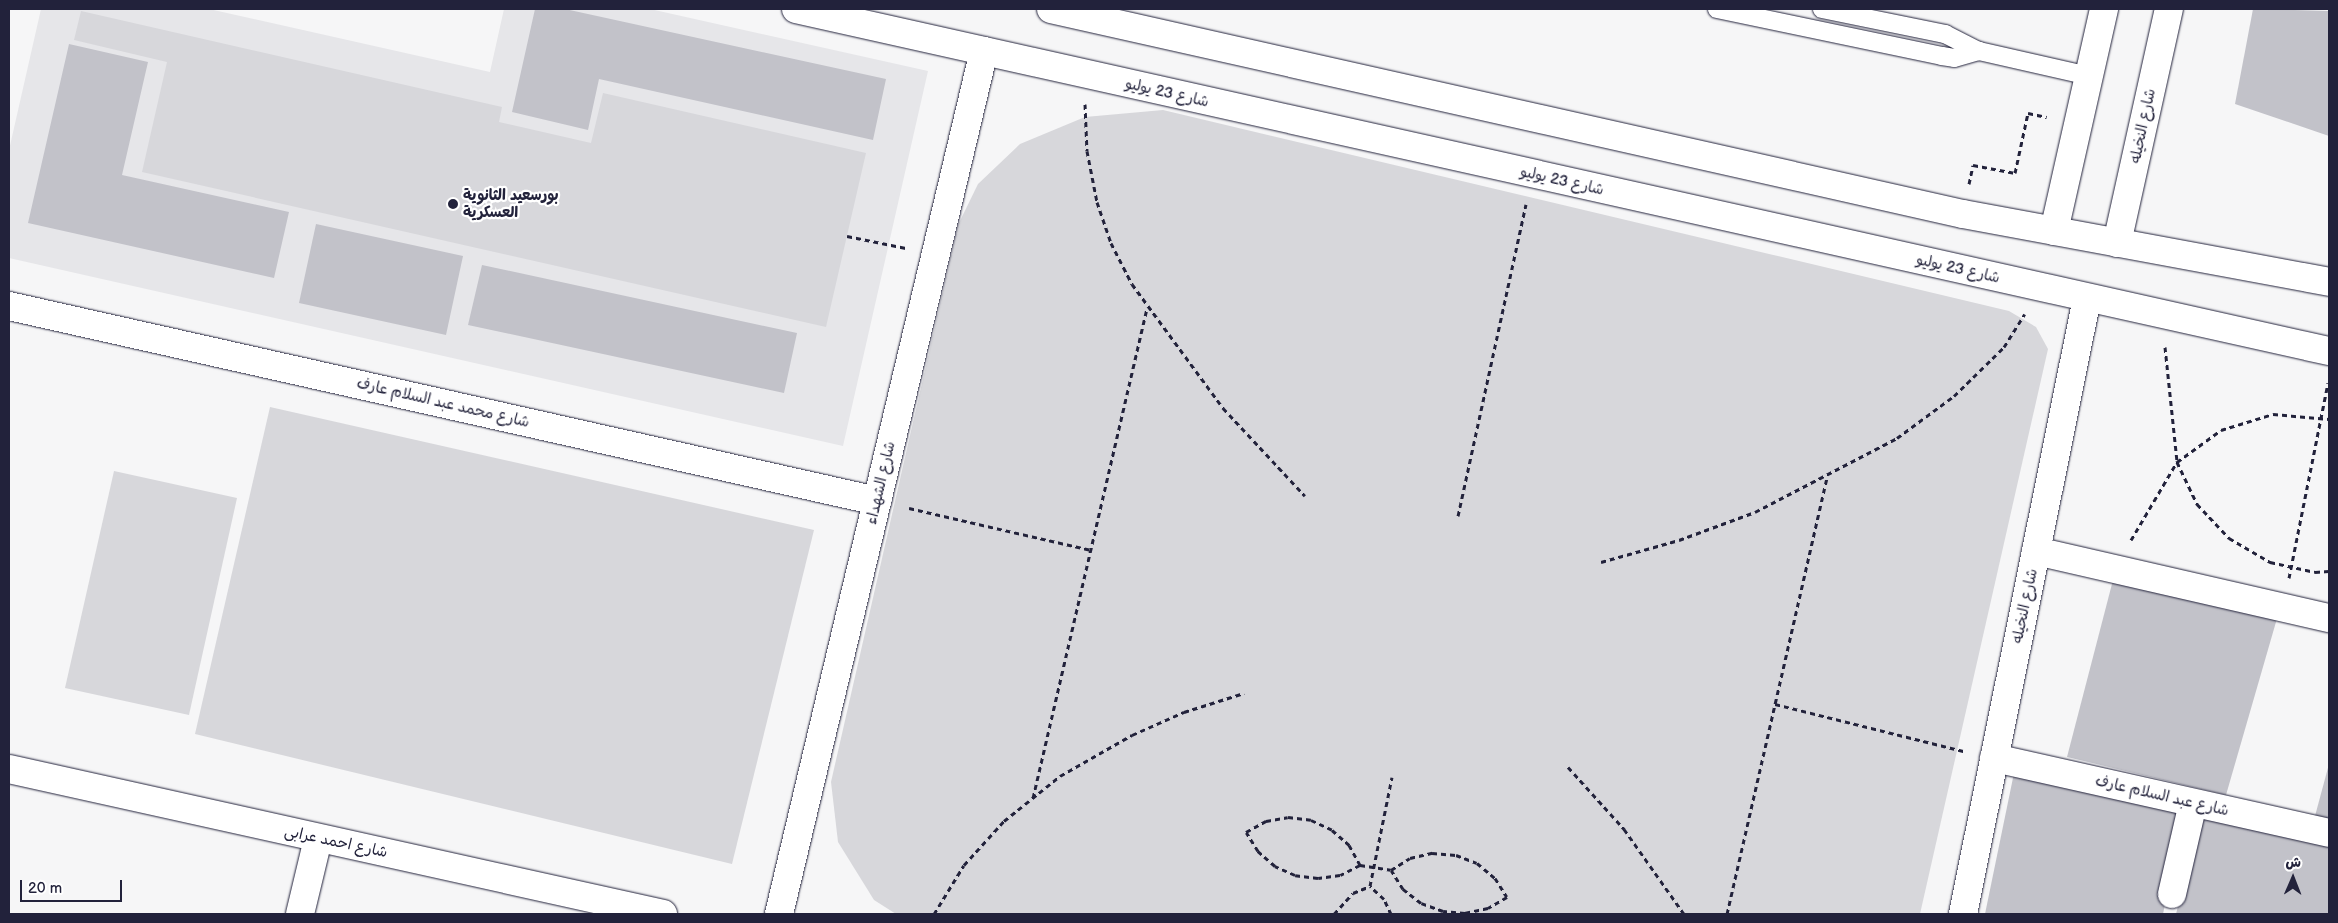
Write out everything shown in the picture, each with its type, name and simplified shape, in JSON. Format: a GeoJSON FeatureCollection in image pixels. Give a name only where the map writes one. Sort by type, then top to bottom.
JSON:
{"type":"FeatureCollection","features":[{"type":"Feature","properties":{"kind":"main road","name":"شارع 23 يوليو"},"geometry":{"type":"LineString","coordinates":[[796,9],[2329,351]]}},
{"type":"Feature","properties":{"kind":"main road"},"geometry":{"type":"LineString","coordinates":[[1052,9],[1964,214],[2329,282]]}},
{"type":"Feature","properties":{"kind":"main road"},"geometry":{"type":"LineString","coordinates":[[2054,231],[2104,9]]}},
{"type":"Feature","properties":{"kind":"main road","name":"شارع النخيله"},"geometry":{"type":"LineString","coordinates":[[2117,243],[2169,9]]}},
{"type":"Feature","properties":{"kind":"main road","name":"شارع الشهداء"},"geometry":{"type":"LineString","coordinates":[[778,914],[984,51]]}},
{"type":"Feature","properties":{"kind":"main road","name":"شارع النخيله"},"geometry":{"type":"LineString","coordinates":[[1963,914],[2087,298]]}},
{"type":"Feature","properties":{"kind":"main road","name":"شارع محمد عبد السلام عارف"},"geometry":{"type":"LineString","coordinates":[[9,306],[877,501]]}},
{"type":"Feature","properties":{"kind":"main road"},"geometry":{"type":"LineString","coordinates":[[2036,551],[2329,618]]}},
{"type":"Feature","properties":{"kind":"main road","name":"شارع عبد السلام عارف"},"geometry":{"type":"LineString","coordinates":[[1994,758],[2329,833]]}},
{"type":"Feature","properties":{"kind":"main road","name":"شارع احمد عرابى"},"geometry":{"type":"LineString","coordinates":[[9,769],[663,914]]}},
{"type":"Feature","properties":{"kind":"main road"},"geometry":{"type":"LineString","coordinates":[[2172,894],[2193,803]]}},
{"type":"Feature","properties":{"kind":"main road"},"geometry":{"type":"LineString","coordinates":[[300,914],[318,839]]}},
{"type":"Feature","properties":{"kind":"lane"},"geometry":{"type":"LineString","coordinates":[[1717,9],[1954,58],[1979,51]]}},
{"type":"Feature","properties":{"kind":"lane"},"geometry":{"type":"LineString","coordinates":[[1822,9],[1945,34],[1979,51],[2089,76]]}},
{"type":"Feature","properties":{"kind":"path"},"geometry":{"type":"LineString","coordinates":[[1084,74],[1087,151],[1097,202],[1111,243],[1147,308],[1223,408],[1305,496]]}},
{"type":"Feature","properties":{"kind":"path"},"geometry":{"type":"LineString","coordinates":[[1964,214],[1973,165],[2015,173],[2028,112],[2078,124]]}},
{"type":"Feature","properties":{"kind":"path"},"geometry":{"type":"LineString","coordinates":[[1458,516],[1532,174]]}},
{"type":"Feature","properties":{"kind":"path"},"geometry":{"type":"LineString","coordinates":[[847,236],[936,254]]}},
{"type":"Feature","properties":{"kind":"path"},"geometry":{"type":"LineString","coordinates":[[1601,562],[1679,540],[1738,518],[1827,476],[1896,438],[1954,396],[2004,346],[2042,288]]}},
{"type":"Feature","properties":{"kind":"path"},"geometry":{"type":"LineString","coordinates":[[1033,798],[1147,308]]}},
{"type":"Feature","properties":{"kind":"path"},"geometry":{"type":"LineString","coordinates":[[2162,314],[2177,462],[2197,504],[2229,538],[2270,562],[2329,571]]}},
{"type":"Feature","properties":{"kind":"path"},"geometry":{"type":"LineString","coordinates":[[2284,607],[2329,377]]}},
{"type":"Feature","properties":{"kind":"path"},"geometry":{"type":"LineString","coordinates":[[2114,569],[2177,462],[2221,430],[2273,414],[2322,416],[2329,419]]}},
{"type":"Feature","properties":{"kind":"path"},"geometry":{"type":"LineString","coordinates":[[1727,914],[1827,476]]}},
{"type":"Feature","properties":{"kind":"path"},"geometry":{"type":"LineString","coordinates":[[877,501],[1091,550]]}},
{"type":"Feature","properties":{"kind":"path"},"geometry":{"type":"LineString","coordinates":[[934,914],[964,865],[1004,820],[1060,776],[1132,735],[1184,712],[1244,693]]}},
{"type":"Feature","properties":{"kind":"path"},"geometry":{"type":"LineString","coordinates":[[1775,704],[1994,758]]}},
{"type":"Feature","properties":{"kind":"path"},"geometry":{"type":"LineString","coordinates":[[1568,767],[1624,829],[1684,914]]}},
{"type":"Feature","properties":{"kind":"path"},"geometry":{"type":"LineString","coordinates":[[1370,886],[1392,777]]}},
{"type":"Feature","properties":{"kind":"path"},"geometry":{"type":"LineString","coordinates":[[1360,865],[1348,845],[1332,830],[1311,820],[1288,817],[1266,821],[1246,832],[1258,851],[1275,866],[1295,875],[1318,878],[1340,875],[1360,865],[1391,870],[1410,858],[1432,853],[1456,855],[1477,864],[1489,873],[1507,897],[1488,908],[1465,913],[1443,911],[1421,903],[1404,889],[1391,870]]}},
{"type":"Feature","properties":{"kind":"path"},"geometry":{"type":"LineString","coordinates":[[1334,914],[1353,893],[1370,886]]}},
{"type":"Feature","properties":{"kind":"path"},"geometry":{"type":"LineString","coordinates":[[1370,886],[1384,899],[1391,914]]}},
{"type":"Feature","properties":{"kind":"shaded area","name":"بورسعيد الثانوية العسكرية"},"geometry":{"type":"Polygon","coordinates":[[[41,9],[209,9],[490,72],[504,9],[650,9],[928,71],[843,446],[9,258],[9,150],[41,9]]]}},
{"type":"Feature","properties":{"kind":"shaded area"},"geometry":{"type":"Polygon","coordinates":[[[81,11],[502,107],[499,122],[591,143],[603,93],[866,153],[826,327],[142,172],[167,62],[74,40],[81,11]]]}},
{"type":"Feature","properties":{"kind":"shaded area"},"geometry":{"type":"Polygon","coordinates":[[[1163,110],[2009,311],[2036,327],[2048,349],[1920,914],[896,914],[874,900],[838,842],[831,782],[958,225],[978,184],[1020,144],[1085,117],[1163,110]]]}},
{"type":"Feature","properties":{"kind":"shaded area"},"geometry":{"type":"Polygon","coordinates":[[[270,407],[814,530],[732,864],[195,734],[270,407]]]}},
{"type":"Feature","properties":{"kind":"shaded area"},"geometry":{"type":"Polygon","coordinates":[[[114,471],[237,498],[189,715],[65,688],[114,471]]]}},
{"type":"Feature","properties":{"kind":"building"},"geometry":{"type":"Polygon","coordinates":[[[535,9],[565,9],[886,79],[873,140],[599,79],[588,130],[512,112],[535,9]]]}},
{"type":"Feature","properties":{"kind":"building"},"geometry":{"type":"Polygon","coordinates":[[[2253,9],[2329,11],[2329,136],[2235,104],[2253,9]]]}},
{"type":"Feature","properties":{"kind":"building"},"geometry":{"type":"Polygon","coordinates":[[[69,44],[148,62],[122,175],[289,212],[274,278],[28,223],[69,44]]]}},
{"type":"Feature","properties":{"kind":"building"},"geometry":{"type":"Polygon","coordinates":[[[316,224],[463,256],[446,335],[299,303],[316,224]]]}},
{"type":"Feature","properties":{"kind":"building"},"geometry":{"type":"Polygon","coordinates":[[[482,265],[797,333],[784,393],[468,325],[482,265]]]}},
{"type":"Feature","properties":{"kind":"building"},"geometry":{"type":"Polygon","coordinates":[[[2113,580],[2278,615],[2226,795],[2067,757],[2113,580]]]}},
{"type":"Feature","properties":{"kind":"building"},"geometry":{"type":"Polygon","coordinates":[[[2329,764],[2329,819],[2315,816],[2329,764]]]}},
{"type":"Feature","properties":{"kind":"building"},"geometry":{"type":"Polygon","coordinates":[[[2014,773],[2185,809],[2163,914],[1985,914],[2014,773]]]}},
{"type":"Feature","properties":{"kind":"building"},"geometry":{"type":"Polygon","coordinates":[[[2200,816],[2329,844],[2329,914],[2176,914],[2200,816]]]}},
{"type":"Feature","properties":{"kind":"place","name":"بورسعيد الثانوية العسكرية"},"geometry":{"type":"Point","coordinates":[453,204]}}]}
